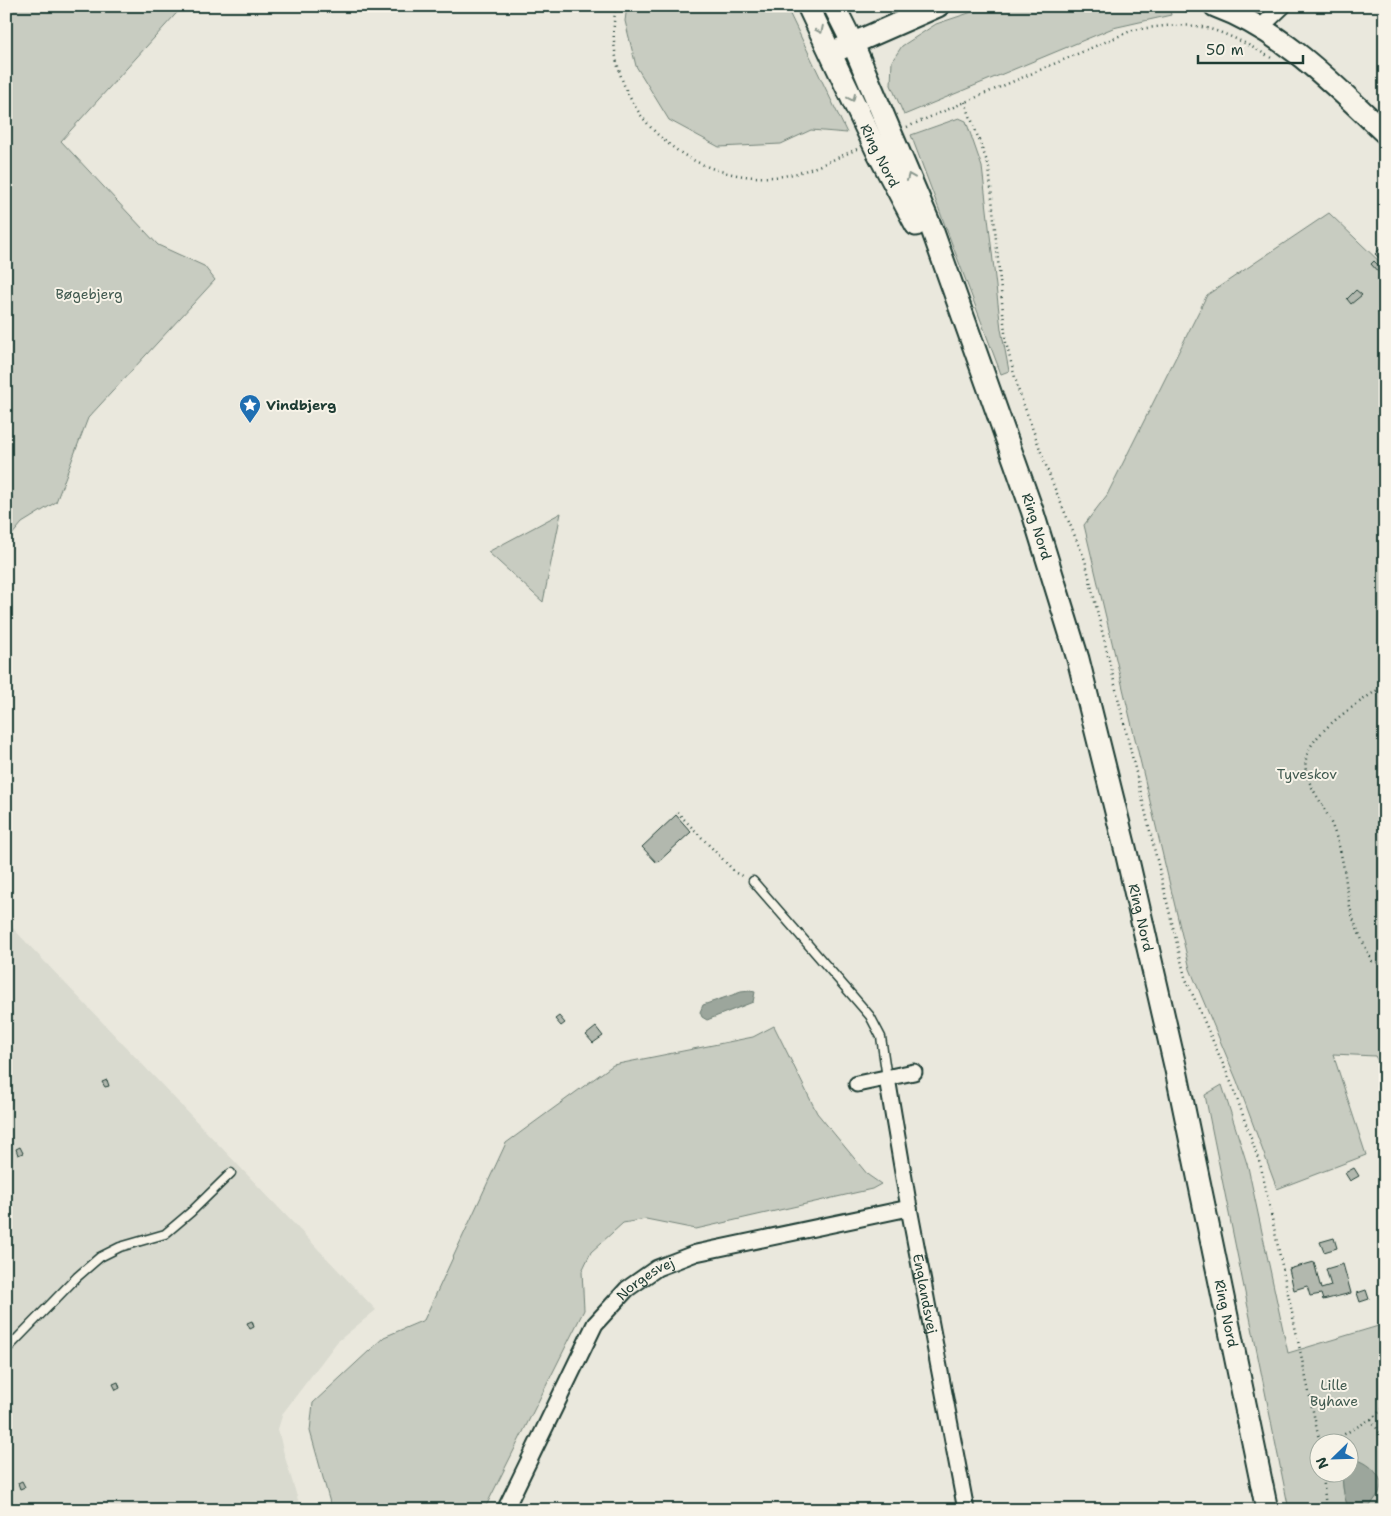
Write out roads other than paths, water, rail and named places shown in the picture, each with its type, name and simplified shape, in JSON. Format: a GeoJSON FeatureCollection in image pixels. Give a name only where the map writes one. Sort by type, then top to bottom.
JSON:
{"type":"FeatureCollection","features":[{"type":"Feature","properties":{"kind":"main road","name":"Ring Nord"},"geometry":{"type":"LineString","coordinates":[[808,6],[876,149],[922,236],[971,337]]}},
{"type":"Feature","properties":{"kind":"main road","name":"Ring Nord"},"geometry":{"type":"LineString","coordinates":[[834,6],[853,44],[933,232],[1032,510],[1078,659],[1116,809],[1176,1070],[1267,1510]]}},
{"type":"Feature","properties":{"kind":"main road"},"geometry":{"type":"LineString","coordinates":[[831,54],[938,6]]}},
{"type":"Feature","properties":{"kind":"main road"},"geometry":{"type":"LineString","coordinates":[[1215,6],[1261,27],[1299,54],[1385,132]]}},
{"type":"Feature","properties":{"kind":"street"},"geometry":{"type":"LineString","coordinates":[[1261,27],[1283,6]]}},
{"type":"Feature","properties":{"kind":"street"},"geometry":{"type":"LineString","coordinates":[[857,1084],[914,1072]]}},
{"type":"Feature","properties":{"kind":"street","name":"Englandsvej"},"geometry":{"type":"LineString","coordinates":[[887,1078],[909,1208],[966,1510]]}},
{"type":"Feature","properties":{"kind":"street","name":"Norgesvej"},"geometry":{"type":"LineString","coordinates":[[505,1510],[595,1324],[628,1289],[657,1268],[696,1254],[909,1208]]}},
{"type":"Feature","properties":{"kind":"lane"},"geometry":{"type":"LineString","coordinates":[[753,881],[870,1016],[881,1037],[887,1078]]}},
{"type":"Feature","properties":{"kind":"lane"},"geometry":{"type":"LineString","coordinates":[[6,1350],[77,1277],[100,1257],[120,1247],[165,1234],[231,1173]]}},
{"type":"Feature","properties":{"kind":"place","name":"Vindbjerg"},"geometry":{"type":"Point","coordinates":[250,424]}},
{"type":"Feature","properties":{"kind":"park label","name":"Bøgebjerg"},"geometry":{"type":"Point","coordinates":[89,294]}},
{"type":"Feature","properties":{"kind":"park label","name":"Tyveskov"},"geometry":{"type":"Point","coordinates":[1307,774]}},
{"type":"Feature","properties":{"kind":"park label","name":"Lille Byhave"},"geometry":{"type":"Point","coordinates":[1334,1394]}}]}
